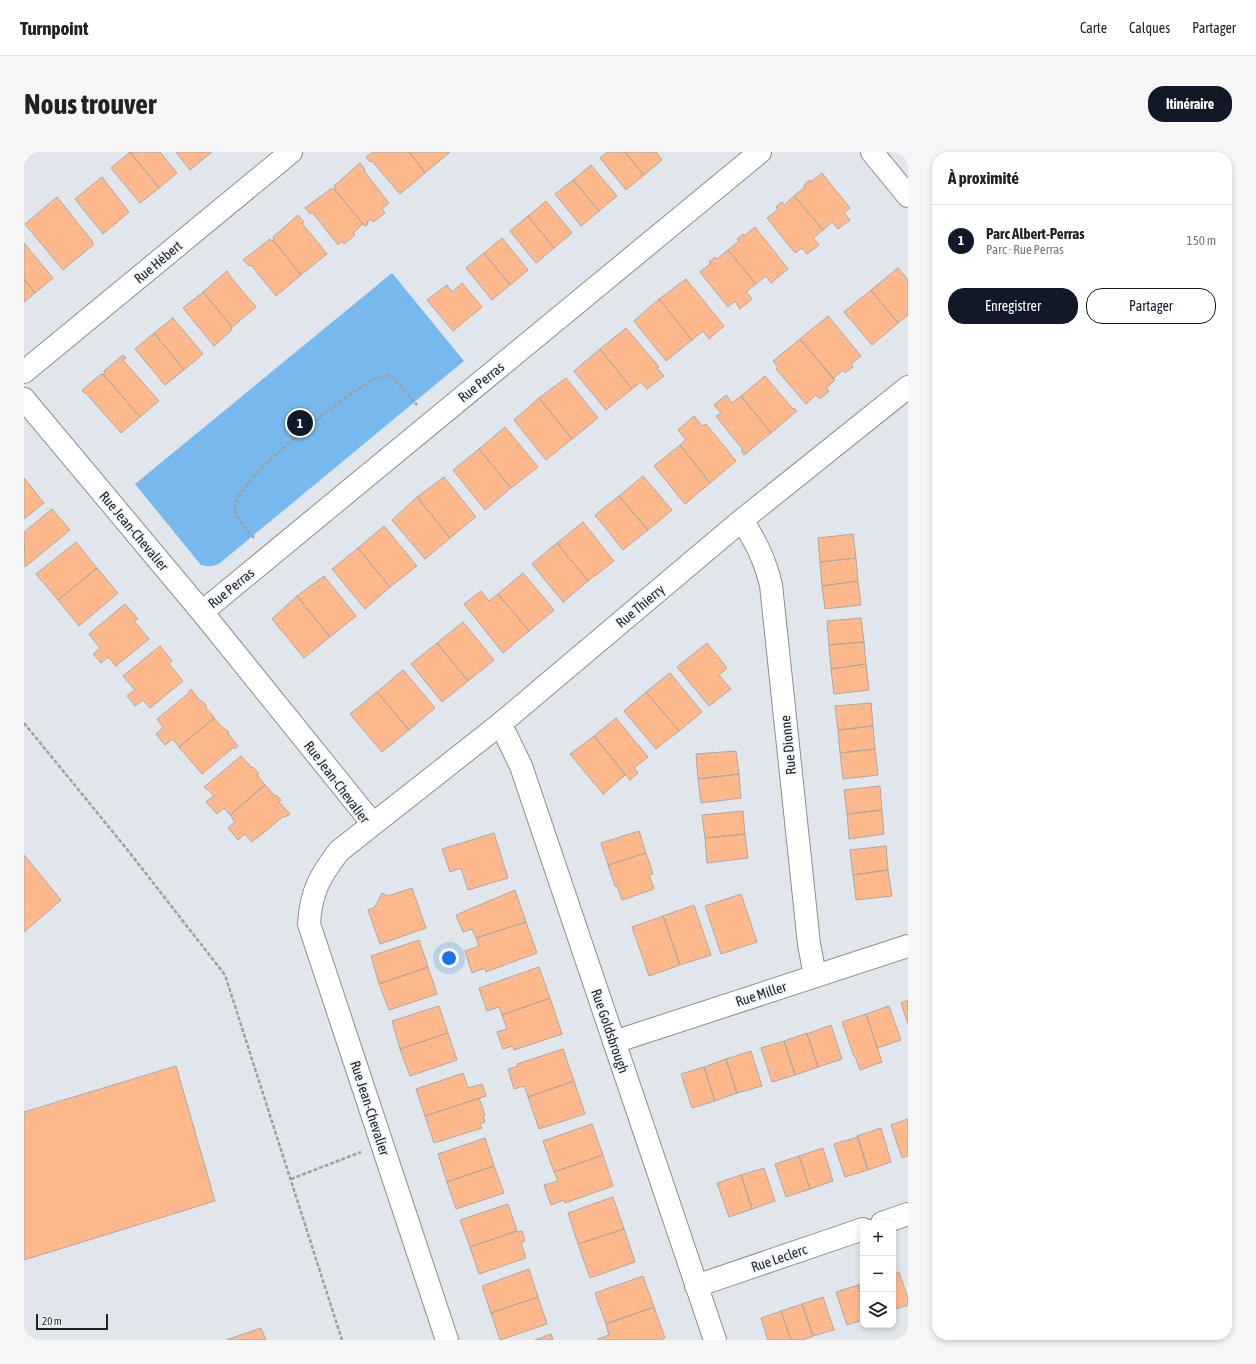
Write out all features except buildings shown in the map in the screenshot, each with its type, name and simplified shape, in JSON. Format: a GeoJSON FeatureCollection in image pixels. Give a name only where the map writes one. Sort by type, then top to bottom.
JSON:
{"type":"FeatureCollection","features":[{"type":"Feature","properties":{"kind":"street","name":"Rue Hébert"},"geometry":{"type":"LineString","coordinates":[[24,372],[291,152]]}},
{"type":"Feature","properties":{"kind":"street","name":"Rue Perras"},"geometry":{"type":"LineString","coordinates":[[202,612],[760,152]]}},
{"type":"Feature","properties":{"kind":"street"},"geometry":{"type":"LineString","coordinates":[[872,152],[908,196]]}},
{"type":"Feature","properties":{"kind":"street","name":"Rue Thierry"},"geometry":{"type":"LineString","coordinates":[[373,824],[499,725],[742,520],[908,387]]}},
{"type":"Feature","properties":{"kind":"street","name":"Rue Jean-Chevalier"},"geometry":{"type":"LineString","coordinates":[[24,399],[202,612],[373,824],[339,851],[325,869],[313,894],[309,924],[446,1340]]}},
{"type":"Feature","properties":{"kind":"street","name":"Rue Dionne"},"geometry":{"type":"LineString","coordinates":[[742,520],[760,551],[771,585],[808,936],[816,976]]}},
{"type":"Feature","properties":{"kind":"street","name":"Rue Goldsbrough"},"geometry":{"type":"LineString","coordinates":[[499,725],[506,735],[521,766],[714,1340]]}},
{"type":"Feature","properties":{"kind":"street","name":"Rue Miller"},"geometry":{"type":"LineString","coordinates":[[614,1042],[908,946]]}},
{"type":"Feature","properties":{"kind":"street"},"geometry":{"type":"LineString","coordinates":[[891,1220],[908,1214]]}},
{"type":"Feature","properties":{"kind":"street","name":"Rue Leclerc"},"geometry":{"type":"LineString","coordinates":[[696,1286],[860,1230]]}},
{"type":"Feature","properties":{"kind":"path"},"geometry":{"type":"LineString","coordinates":[[254,539],[240,521],[236,513],[235,505],[237,498],[250,481],[274,456],[334,406],[362,386],[384,375],[394,378],[417,405]]}},
{"type":"Feature","properties":{"kind":"path"},"geometry":{"type":"LineString","coordinates":[[24,724],[126,848],[226,975],[342,1340]]}},
{"type":"Feature","properties":{"kind":"path"},"geometry":{"type":"LineString","coordinates":[[291,1179],[382,1144]]}},
{"type":"Feature","properties":{"kind":"shaded area"},"geometry":{"type":"Polygon","coordinates":[[[392,273],[464,361],[220,563],[211,566],[201,565],[135,484],[392,273]]]}},
{"type":"Feature","properties":{"kind":"place","name":"Parc Albert-Perras"},"geometry":{"type":"Point","coordinates":[300,423]}}]}
